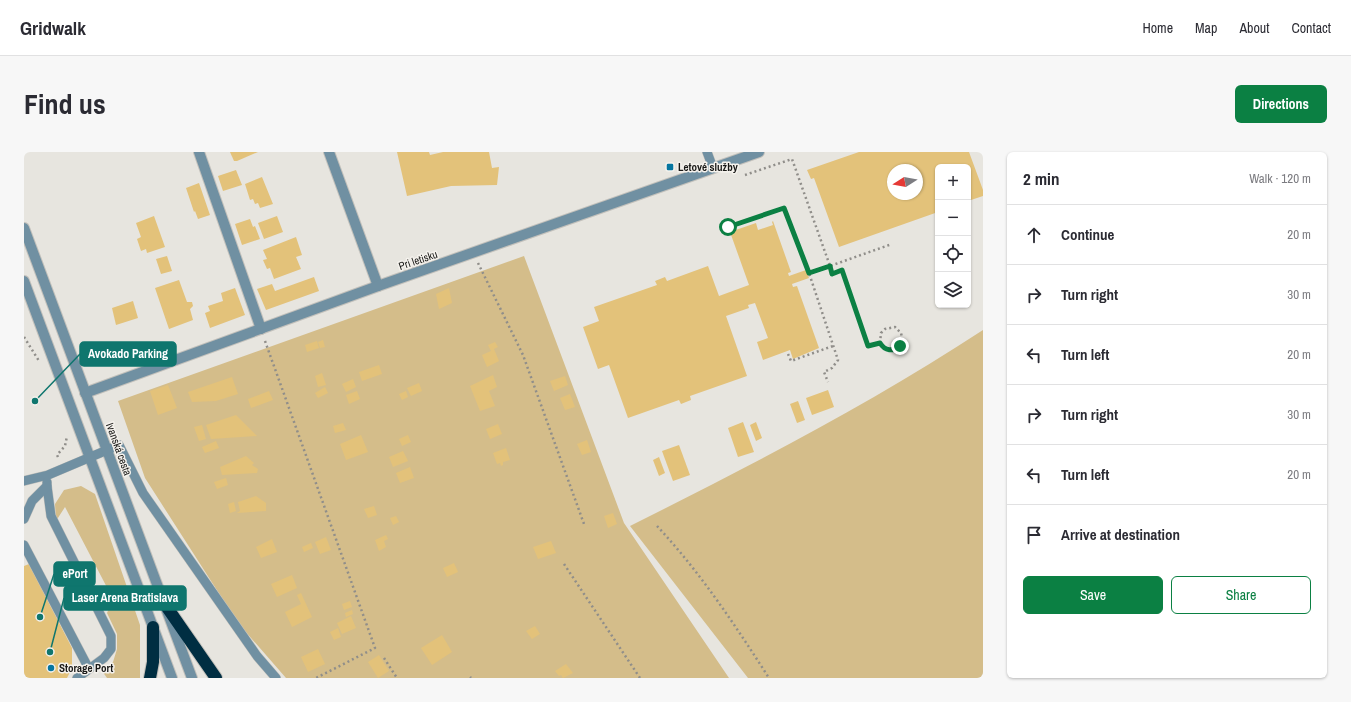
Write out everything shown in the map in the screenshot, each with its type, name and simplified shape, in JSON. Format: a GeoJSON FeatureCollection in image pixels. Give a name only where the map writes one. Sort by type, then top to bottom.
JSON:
{"type":"FeatureCollection","features":[{"type":"Feature","properties":{"kind":"highway"},"geometry":{"type":"LineString","coordinates":[[162,600],[216,678]]}},
{"type":"Feature","properties":{"kind":"highway"},"geometry":{"type":"LineString","coordinates":[[150,678],[153,662],[153,627]]}},
{"type":"Feature","properties":{"kind":"street"},"geometry":{"type":"LineString","coordinates":[[199,152],[261,329]]}},
{"type":"Feature","properties":{"kind":"street"},"geometry":{"type":"LineString","coordinates":[[328,152],[378,286]]}},
{"type":"Feature","properties":{"kind":"street","name":"Pri letisku"},"geometry":{"type":"LineString","coordinates":[[85,393],[378,286],[759,152]]}},
{"type":"Feature","properties":{"kind":"street","name":"Ivanská cesta"},"geometry":{"type":"LineString","coordinates":[[24,228],[192,678]]}},
{"type":"Feature","properties":{"kind":"street"},"geometry":{"type":"LineString","coordinates":[[24,281],[172,678]]}},
{"type":"Feature","properties":{"kind":"lane"},"geometry":{"type":"LineString","coordinates":[[707,152],[713,168]]}},
{"type":"Feature","properties":{"kind":"lane"},"geometry":{"type":"LineString","coordinates":[[24,481],[48,475],[119,445],[143,493],[257,656],[276,678]]}},
{"type":"Feature","properties":{"kind":"lane"},"geometry":{"type":"LineString","coordinates":[[48,475],[47,486],[51,516],[111,636],[111,649],[104,658],[77,678]]}},
{"type":"Feature","properties":{"kind":"lane"},"geometry":{"type":"LineString","coordinates":[[24,519],[32,501],[47,486]]}},
{"type":"Feature","properties":{"kind":"lane"},"geometry":{"type":"LineString","coordinates":[[24,545],[89,669]]}},
{"type":"Feature","properties":{"kind":"path"},"geometry":{"type":"LineString","coordinates":[[745,175],[792,159],[832,274],[842,270],[868,346],[880,343]]}},
{"type":"Feature","properties":{"kind":"path"},"geometry":{"type":"LineString","coordinates":[[728,227],[784,208],[838,360],[832,368],[824,372],[828,382]]}},
{"type":"Feature","properties":{"kind":"path"},"geometry":{"type":"LineString","coordinates":[[808,273],[892,244]]}},
{"type":"Feature","properties":{"kind":"path"},"geometry":{"type":"LineString","coordinates":[[473,253],[523,355],[584,524]]}},
{"type":"Feature","properties":{"kind":"path"},"geometry":{"type":"LineString","coordinates":[[895,327],[902,332],[903,342],[895,350],[886,349],[880,343],[881,334],[885,329],[895,327]]}},
{"type":"Feature","properties":{"kind":"path"},"geometry":{"type":"LineString","coordinates":[[261,329],[374,648],[316,678]]}},
{"type":"Feature","properties":{"kind":"path"},"geometry":{"type":"LineString","coordinates":[[24,337],[40,362]]}},
{"type":"Feature","properties":{"kind":"path"},"geometry":{"type":"LineString","coordinates":[[788,354],[790,361],[833,346]]}},
{"type":"Feature","properties":{"kind":"path"},"geometry":{"type":"LineString","coordinates":[[63,469],[57,455],[65,446],[67,433]]}},
{"type":"Feature","properties":{"kind":"path"},"geometry":{"type":"LineString","coordinates":[[657,526],[680,551],[731,618],[769,678]]}},
{"type":"Feature","properties":{"kind":"path"},"geometry":{"type":"LineString","coordinates":[[564,564],[640,678]]}},
{"type":"Feature","properties":{"kind":"path"},"geometry":{"type":"LineString","coordinates":[[384,658],[397,678]]}},
{"type":"Feature","properties":{"kind":"shaded area"},"geometry":{"type":"Polygon","coordinates":[[[524,256],[624,523],[729,678],[286,678],[238,623],[145,478],[118,401],[524,256]]]}},
{"type":"Feature","properties":{"kind":"shaded area"},"geometry":{"type":"Polygon","coordinates":[[[983,330],[983,678],[748,678],[630,526],[853,409],[983,330]]]}},
{"type":"Feature","properties":{"kind":"shaded area"},"geometry":{"type":"Polygon","coordinates":[[[81,486],[95,494],[140,625],[140,678],[107,678],[102,671],[113,662],[117,649],[117,634],[107,613],[113,599],[65,507],[56,521],[55,504],[64,490],[81,486]]]}},
{"type":"Feature","properties":{"kind":"building"},"geometry":{"type":"Polygon","coordinates":[[[230,152],[258,152],[234,161],[230,152]]]}},
{"type":"Feature","properties":{"kind":"building"},"geometry":{"type":"Polygon","coordinates":[[[397,152],[429,152],[430,155],[443,152],[489,152],[492,168],[499,167],[497,185],[451,186],[407,196],[397,152]]]}},
{"type":"Feature","properties":{"kind":"building"},"geometry":{"type":"Polygon","coordinates":[[[859,152],[969,152],[983,190],[983,196],[971,200],[971,164],[935,164],[935,213],[839,247],[814,178],[811,179],[807,170],[859,152]]]}},
{"type":"Feature","properties":{"kind":"building"},"geometry":{"type":"Polygon","coordinates":[[[236,170],[242,185],[223,191],[218,176],[236,170]]]}},
{"type":"Feature","properties":{"kind":"building"},"geometry":{"type":"Polygon","coordinates":[[[262,177],[273,204],[260,208],[258,203],[255,204],[253,199],[250,200],[245,184],[262,177]]]}},
{"type":"Feature","properties":{"kind":"building"},"geometry":{"type":"Polygon","coordinates":[[[199,183],[210,215],[198,219],[195,211],[194,212],[186,188],[199,183]]]}},
{"type":"Feature","properties":{"kind":"building"},"geometry":{"type":"Polygon","coordinates":[[[154,216],[165,247],[147,253],[146,249],[141,251],[137,239],[141,237],[136,223],[154,216]]]}},
{"type":"Feature","properties":{"kind":"building"},"geometry":{"type":"Polygon","coordinates":[[[277,216],[283,232],[264,239],[258,223],[277,216]]]}},
{"type":"Feature","properties":{"kind":"building"},"geometry":{"type":"Polygon","coordinates":[[[250,219],[253,227],[255,226],[260,239],[242,245],[235,224],[250,219]]]}},
{"type":"Feature","properties":{"kind":"building"},"geometry":{"type":"Polygon","coordinates":[[[773,221],[791,272],[788,273],[789,276],[806,270],[809,278],[792,284],[793,287],[797,286],[819,348],[793,359],[790,350],[763,360],[757,342],[768,338],[755,303],[748,305],[749,308],[726,316],[747,376],[690,396],[691,400],[681,404],[679,400],[628,418],[609,365],[598,369],[583,327],[599,321],[594,307],[657,285],[655,281],[665,277],[667,281],[708,266],[719,296],[749,285],[730,232],[756,223],[758,230],[773,225],[773,221]]]}},
{"type":"Feature","properties":{"kind":"building"},"geometry":{"type":"Polygon","coordinates":[[[296,237],[302,255],[296,257],[301,269],[274,279],[270,268],[267,269],[263,260],[267,259],[263,250],[296,237]]]}},
{"type":"Feature","properties":{"kind":"building"},"geometry":{"type":"Polygon","coordinates":[[[167,256],[172,271],[161,274],[156,259],[167,256]]]}},
{"type":"Feature","properties":{"kind":"building"},"geometry":{"type":"Polygon","coordinates":[[[314,277],[319,291],[266,310],[257,289],[272,284],[275,291],[314,277]]]}},
{"type":"Feature","properties":{"kind":"building"},"geometry":{"type":"Polygon","coordinates":[[[179,280],[187,302],[192,302],[193,306],[190,309],[193,320],[169,329],[155,288],[179,280]]]}},
{"type":"Feature","properties":{"kind":"building"},"geometry":{"type":"Polygon","coordinates":[[[235,288],[245,315],[210,328],[205,313],[210,311],[208,306],[223,301],[221,293],[235,288]]]}},
{"type":"Feature","properties":{"kind":"building"},"geometry":{"type":"Polygon","coordinates":[[[449,288],[452,303],[439,309],[436,294],[449,288]]]}},
{"type":"Feature","properties":{"kind":"building"},"geometry":{"type":"Polygon","coordinates":[[[133,301],[138,318],[116,325],[112,308],[133,301]]]}},
{"type":"Feature","properties":{"kind":"building"},"geometry":{"type":"Polygon","coordinates":[[[323,340],[325,347],[320,348],[318,342],[323,340]]]}},
{"type":"Feature","properties":{"kind":"building"},"geometry":{"type":"Polygon","coordinates":[[[317,341],[319,348],[307,352],[305,345],[317,341]]]}},
{"type":"Feature","properties":{"kind":"building"},"geometry":{"type":"Polygon","coordinates":[[[495,342],[498,347],[494,349],[499,361],[487,367],[482,355],[491,351],[488,345],[495,342]]]}},
{"type":"Feature","properties":{"kind":"building"},"geometry":{"type":"Polygon","coordinates":[[[379,365],[382,374],[362,381],[359,372],[379,365]]]}},
{"type":"Feature","properties":{"kind":"building"},"geometry":{"type":"Polygon","coordinates":[[[322,373],[326,385],[318,387],[315,376],[322,373]]]}},
{"type":"Feature","properties":{"kind":"building"},"geometry":{"type":"Polygon","coordinates":[[[493,375],[497,387],[489,391],[495,406],[480,411],[470,386],[493,375]]]}},
{"type":"Feature","properties":{"kind":"building"},"geometry":{"type":"Polygon","coordinates":[[[565,376],[568,385],[554,391],[550,381],[565,376]]]}},
{"type":"Feature","properties":{"kind":"building"},"geometry":{"type":"Polygon","coordinates":[[[232,377],[238,394],[216,401],[192,402],[188,392],[232,377]]]}},
{"type":"Feature","properties":{"kind":"building"},"geometry":{"type":"Polygon","coordinates":[[[353,379],[356,387],[346,392],[342,384],[353,379]]]}},
{"type":"Feature","properties":{"kind":"building"},"geometry":{"type":"Polygon","coordinates":[[[419,383],[422,391],[411,396],[407,388],[419,383]]]}},
{"type":"Feature","properties":{"kind":"building"},"geometry":{"type":"Polygon","coordinates":[[[168,385],[177,408],[158,415],[150,391],[168,385]]]}},
{"type":"Feature","properties":{"kind":"building"},"geometry":{"type":"Polygon","coordinates":[[[325,387],[328,393],[318,398],[315,393],[325,387]]]}},
{"type":"Feature","properties":{"kind":"building"},"geometry":{"type":"Polygon","coordinates":[[[828,390],[834,407],[812,415],[806,398],[828,390]]]}},
{"type":"Feature","properties":{"kind":"building"},"geometry":{"type":"Polygon","coordinates":[[[269,391],[273,400],[251,408],[248,399],[269,391]]]}},
{"type":"Feature","properties":{"kind":"building"},"geometry":{"type":"Polygon","coordinates":[[[357,391],[360,399],[349,404],[346,395],[357,391]]]}},
{"type":"Feature","properties":{"kind":"building"},"geometry":{"type":"Polygon","coordinates":[[[406,391],[408,397],[402,400],[399,394],[406,391]]]}},
{"type":"Feature","properties":{"kind":"building"},"geometry":{"type":"Polygon","coordinates":[[[570,394],[575,407],[565,410],[560,398],[570,394]]]}},
{"type":"Feature","properties":{"kind":"building"},"geometry":{"type":"Polygon","coordinates":[[[798,401],[805,420],[797,423],[790,404],[798,401]]]}},
{"type":"Feature","properties":{"kind":"building"},"geometry":{"type":"Polygon","coordinates":[[[236,415],[257,436],[211,439],[206,425],[236,415]]]}},
{"type":"Feature","properties":{"kind":"building"},"geometry":{"type":"Polygon","coordinates":[[[743,422],[754,452],[738,457],[728,428],[743,422]]]}},
{"type":"Feature","properties":{"kind":"building"},"geometry":{"type":"Polygon","coordinates":[[[756,422],[762,438],[756,441],[750,425],[756,422]]]}},
{"type":"Feature","properties":{"kind":"building"},"geometry":{"type":"Polygon","coordinates":[[[343,423],[346,430],[335,433],[333,426],[343,423]]]}},
{"type":"Feature","properties":{"kind":"building"},"geometry":{"type":"Polygon","coordinates":[[[498,424],[502,434],[490,439],[486,429],[498,424]]]}},
{"type":"Feature","properties":{"kind":"building"},"geometry":{"type":"Polygon","coordinates":[[[202,425],[206,439],[199,441],[194,427],[202,425]]]}},
{"type":"Feature","properties":{"kind":"building"},"geometry":{"type":"Polygon","coordinates":[[[361,435],[368,452],[346,460],[340,444],[361,435]]]}},
{"type":"Feature","properties":{"kind":"building"},"geometry":{"type":"Polygon","coordinates":[[[408,435],[411,442],[402,446],[399,439],[408,435]]]}},
{"type":"Feature","properties":{"kind":"building"},"geometry":{"type":"Polygon","coordinates":[[[587,440],[591,452],[582,455],[577,444],[587,440]]]}},
{"type":"Feature","properties":{"kind":"building"},"geometry":{"type":"Polygon","coordinates":[[[216,441],[219,448],[205,453],[202,447],[216,441]]]}},
{"type":"Feature","properties":{"kind":"building"},"geometry":{"type":"Polygon","coordinates":[[[679,445],[690,475],[673,481],[662,451],[679,445]]]}},
{"type":"Feature","properties":{"kind":"building"},"geometry":{"type":"Polygon","coordinates":[[[506,448],[510,460],[503,462],[503,465],[501,466],[500,463],[497,464],[493,453],[506,448]]]}},
{"type":"Feature","properties":{"kind":"building"},"geometry":{"type":"Polygon","coordinates":[[[403,451],[408,461],[393,467],[389,457],[403,451]]]}},
{"type":"Feature","properties":{"kind":"building"},"geometry":{"type":"Polygon","coordinates":[[[246,456],[254,463],[252,465],[258,469],[257,473],[222,475],[220,467],[246,456]]]}},
{"type":"Feature","properties":{"kind":"building"},"geometry":{"type":"Polygon","coordinates":[[[659,457],[665,473],[659,476],[653,460],[659,457]]]}},
{"type":"Feature","properties":{"kind":"building"},"geometry":{"type":"Polygon","coordinates":[[[410,467],[414,478],[400,483],[396,473],[410,467]]]}},
{"type":"Feature","properties":{"kind":"building"},"geometry":{"type":"Polygon","coordinates":[[[226,478],[228,485],[217,489],[214,482],[226,478]]]}},
{"type":"Feature","properties":{"kind":"building"},"geometry":{"type":"Polygon","coordinates":[[[256,496],[266,503],[266,511],[237,513],[240,511],[238,502],[256,496]]]}},
{"type":"Feature","properties":{"kind":"building"},"geometry":{"type":"Polygon","coordinates":[[[234,502],[236,511],[230,513],[228,504],[234,502]]]}},
{"type":"Feature","properties":{"kind":"building"},"geometry":{"type":"Polygon","coordinates":[[[374,506],[377,515],[368,518],[364,509],[374,506]]]}},
{"type":"Feature","properties":{"kind":"building"},"geometry":{"type":"Polygon","coordinates":[[[613,513],[617,524],[608,528],[604,516],[613,513]]]}},
{"type":"Feature","properties":{"kind":"building"},"geometry":{"type":"Polygon","coordinates":[[[396,516],[399,522],[393,525],[390,518],[396,516]]]}},
{"type":"Feature","properties":{"kind":"building"},"geometry":{"type":"Polygon","coordinates":[[[386,535],[388,539],[384,541],[386,547],[379,551],[375,540],[386,535]]]}},
{"type":"Feature","properties":{"kind":"building"},"geometry":{"type":"Polygon","coordinates":[[[326,537],[331,550],[320,554],[315,542],[326,537]]]}},
{"type":"Feature","properties":{"kind":"building"},"geometry":{"type":"Polygon","coordinates":[[[272,539],[277,552],[261,558],[256,547],[272,539]]]}},
{"type":"Feature","properties":{"kind":"building"},"geometry":{"type":"Polygon","coordinates":[[[551,541],[556,553],[538,559],[533,547],[551,541]]]}},
{"type":"Feature","properties":{"kind":"building"},"geometry":{"type":"Polygon","coordinates":[[[311,543],[313,548],[304,552],[302,547],[311,543]]]}},
{"type":"Feature","properties":{"kind":"building"},"geometry":{"type":"Polygon","coordinates":[[[454,563],[458,572],[447,577],[443,568],[454,563]]]}},
{"type":"Feature","properties":{"kind":"building"},"geometry":{"type":"Polygon","coordinates":[[[29,564],[72,648],[72,668],[67,678],[24,678],[24,566],[29,564]]]}},
{"type":"Feature","properties":{"kind":"building"},"geometry":{"type":"Polygon","coordinates":[[[292,575],[297,588],[277,597],[271,584],[292,575]]]}},
{"type":"Feature","properties":{"kind":"building"},"geometry":{"type":"Polygon","coordinates":[[[301,593],[312,617],[292,627],[285,612],[301,604],[297,595],[301,593]]]}},
{"type":"Feature","properties":{"kind":"building"},"geometry":{"type":"Polygon","coordinates":[[[350,601],[352,607],[344,610],[342,604],[350,601]]]}},
{"type":"Feature","properties":{"kind":"building"},"geometry":{"type":"Polygon","coordinates":[[[352,610],[353,614],[346,617],[345,613],[352,610]]]}},
{"type":"Feature","properties":{"kind":"building"},"geometry":{"type":"Polygon","coordinates":[[[351,616],[356,628],[342,634],[337,623],[351,616]]]}},
{"type":"Feature","properties":{"kind":"building"},"geometry":{"type":"Polygon","coordinates":[[[535,626],[540,634],[532,639],[526,631],[535,626]]]}},
{"type":"Feature","properties":{"kind":"building"},"geometry":{"type":"Polygon","coordinates":[[[338,628],[341,637],[334,640],[330,632],[338,628]]]}},
{"type":"Feature","properties":{"kind":"building"},"geometry":{"type":"Polygon","coordinates":[[[442,635],[452,652],[432,665],[421,648],[442,635]]]}},
{"type":"Feature","properties":{"kind":"building"},"geometry":{"type":"Polygon","coordinates":[[[318,649],[325,664],[308,672],[301,657],[318,649]]]}},
{"type":"Feature","properties":{"kind":"building"},"geometry":{"type":"Polygon","coordinates":[[[379,655],[389,671],[378,678],[368,662],[379,655]]]}},
{"type":"Feature","properties":{"kind":"building"},"geometry":{"type":"Polygon","coordinates":[[[566,664],[573,673],[563,678],[555,671],[566,664]]]}},
{"type":"Feature","properties":{"kind":"place","name":"Letové služby"},"geometry":{"type":"Point","coordinates":[670,167]}},
{"type":"Feature","properties":{"kind":"place","name":"Avokado Parking"},"geometry":{"type":"Point","coordinates":[35,401]}},
{"type":"Feature","properties":{"kind":"place","name":"ePort"},"geometry":{"type":"Point","coordinates":[40,617]}},
{"type":"Feature","properties":{"kind":"place","name":"Laser Arena Bratislava"},"geometry":{"type":"Point","coordinates":[50,652]}},
{"type":"Feature","properties":{"kind":"place","name":"Storage Port"},"geometry":{"type":"Point","coordinates":[51,668]}},
{"type":"Feature","properties":{"kind":"route"},"geometry":{"type":"LineString","coordinates":[[728,227],[784,208],[809,273],[830,266],[832,274],[842,270],[868,346],[880,343],[886,349],[890,350],[895,350],[900,346]]}}]}
